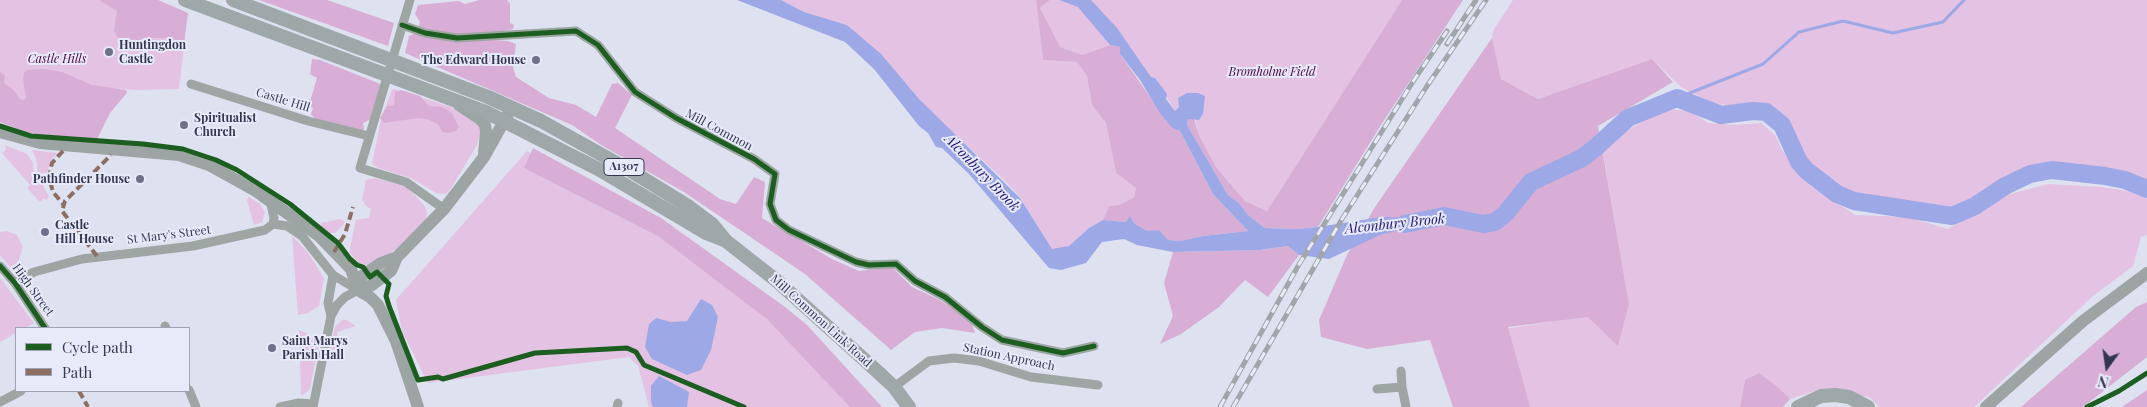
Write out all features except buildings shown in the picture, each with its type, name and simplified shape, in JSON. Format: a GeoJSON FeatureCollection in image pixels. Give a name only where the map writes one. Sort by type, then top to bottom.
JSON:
{"type":"FeatureCollection","features":[{"type":"Feature","properties":{"kind":"main road","name":"A1307"},"geometry":{"type":"LineString","coordinates":[[186,0],[486,112],[505,122]]}},
{"type":"Feature","properties":{"kind":"main road","name":"A1307"},"geometry":{"type":"LineString","coordinates":[[233,0],[408,65],[512,107]]}},
{"type":"Feature","properties":{"kind":"main road"},"geometry":{"type":"LineString","coordinates":[[453,101],[480,119],[484,125],[486,131],[484,157]]}},
{"type":"Feature","properties":{"kind":"main road"},"geometry":{"type":"LineString","coordinates":[[358,290],[372,285],[391,271],[397,257],[444,209],[484,157],[512,107]]}},
{"type":"Feature","properties":{"kind":"main road","name":"Mill Common Link Road"},"geometry":{"type":"LineString","coordinates":[[512,107],[541,120],[631,171],[712,224],[726,241],[819,317],[894,387],[909,407]]}},
{"type":"Feature","properties":{"kind":"main road","name":"Mill Common Link Road"},"geometry":{"type":"LineString","coordinates":[[505,122],[600,170],[706,233],[726,241]]}},
{"type":"Feature","properties":{"kind":"main road"},"geometry":{"type":"LineString","coordinates":[[0,132],[40,143],[179,155],[210,165],[270,200],[319,236],[351,269],[358,290],[370,297],[378,305],[393,334],[418,407]]}},
{"type":"Feature","properties":{"kind":"main road"},"geometry":{"type":"LineString","coordinates":[[1986,407],[2083,321],[2147,273]]}},
{"type":"Feature","properties":{"kind":"main road"},"geometry":{"type":"LineString","coordinates":[[1798,407],[1821,396],[1835,395],[1849,397],[1868,407]]}},
{"type":"Feature","properties":{"kind":"street"},"geometry":{"type":"LineString","coordinates":[[410,0],[360,168],[406,182],[420,190],[444,209]]}},
{"type":"Feature","properties":{"kind":"street","name":"Mill Common"},"geometry":{"type":"LineString","coordinates":[[402,25],[425,34],[457,38],[576,31],[598,45],[635,92],[676,118],[754,159],[774,174],[770,204],[776,220],[789,230],[856,262],[869,265],[896,264],[915,281],[946,297],[982,327],[1002,340],[1063,352],[1094,346]]}},
{"type":"Feature","properties":{"kind":"street","name":"Castle Hill"},"geometry":{"type":"LineString","coordinates":[[191,84],[308,121],[369,136]]}},
{"type":"Feature","properties":{"kind":"street"},"geometry":{"type":"LineString","coordinates":[[270,200],[274,218],[273,224],[287,226],[302,236],[333,275],[358,290]]}},
{"type":"Feature","properties":{"kind":"street","name":"St Mary's Street"},"geometry":{"type":"LineString","coordinates":[[15,283],[34,272],[61,263],[97,256],[194,246],[265,230],[273,224]]}},
{"type":"Feature","properties":{"kind":"street","name":"High Street"},"geometry":{"type":"LineString","coordinates":[[0,266],[15,283],[44,327]]}},
{"type":"Feature","properties":{"kind":"street"},"geometry":{"type":"LineString","coordinates":[[330,316],[328,303],[333,275]]}},
{"type":"Feature","properties":{"kind":"street"},"geometry":{"type":"LineString","coordinates":[[280,407],[299,403],[313,406],[330,316],[336,305],[345,297],[358,290]]}},
{"type":"Feature","properties":{"kind":"street","name":"Station Approach"},"geometry":{"type":"LineString","coordinates":[[894,387],[929,361],[954,358],[979,361],[1031,376],[1098,385]]}},
{"type":"Feature","properties":{"kind":"street"},"geometry":{"type":"LineString","coordinates":[[1401,371],[1406,407]]}},
{"type":"Feature","properties":{"kind":"street"},"geometry":{"type":"LineString","coordinates":[[1377,388],[1402,387]]}},
{"type":"Feature","properties":{"kind":"street"},"geometry":{"type":"LineString","coordinates":[[0,402],[20,392]]}},
{"type":"Feature","properties":{"kind":"street"},"geometry":{"type":"LineString","coordinates":[[190,392],[196,407]]}},
{"type":"Feature","properties":{"kind":"green space","name":"Castle Hills"},"geometry":{"type":"Polygon","coordinates":[[[0,0],[158,0],[188,13],[179,89],[137,90],[107,88],[97,139],[37,134],[0,122],[0,0]]]}},
{"type":"Feature","properties":{"kind":"green space"},"geometry":{"type":"Polygon","coordinates":[[[781,0],[1036,0],[1043,60],[1077,62],[1087,76],[1092,105],[1106,123],[1116,173],[1136,188],[1134,197],[1119,205],[1109,206],[1103,220],[1089,228],[1069,246],[1052,250],[1020,197],[928,110],[847,25],[804,12],[781,0]]]}},
{"type":"Feature","properties":{"kind":"green space"},"geometry":{"type":"Polygon","coordinates":[[[1050,0],[1059,0],[1078,6],[1110,45],[1082,55],[1059,47],[1040,8],[1050,0]]]}},
{"type":"Feature","properties":{"kind":"green space","name":"Bromholme Field"},"geometry":{"type":"Polygon","coordinates":[[[1091,0],[1402,0],[1267,211],[1245,201],[1216,167],[1199,135],[1195,119],[1179,107],[1175,111],[1155,78],[1151,77],[1091,0]]]}},
{"type":"Feature","properties":{"kind":"green space"},"geometry":{"type":"Polygon","coordinates":[[[1513,0],[2147,0],[2147,181],[2112,171],[2043,165],[2022,171],[1952,210],[1848,195],[1804,161],[1786,121],[1763,107],[1713,104],[1681,87],[1652,59],[1538,99],[1501,79],[1492,38],[1493,31],[1513,0]]]}},
{"type":"Feature","properties":{"kind":"green space"},"geometry":{"type":"Polygon","coordinates":[[[394,89],[451,107],[476,122],[481,129],[477,145],[446,194],[436,193],[411,178],[378,168],[372,164],[381,120],[394,89]]]}},
{"type":"Feature","properties":{"kind":"green space"},"geometry":{"type":"Polygon","coordinates":[[[1667,109],[1689,111],[1709,123],[1735,125],[1761,123],[1775,135],[1782,150],[1811,186],[1855,215],[1908,217],[1948,229],[1996,198],[2048,184],[2101,187],[2147,194],[2147,235],[2141,237],[2133,266],[2093,296],[1974,407],[1880,407],[1869,397],[1821,389],[1790,399],[1759,373],[1745,380],[1740,407],[1528,407],[1505,329],[1588,316],[1618,345],[1629,304],[1602,147],[1620,134],[1667,109]]]}},
{"type":"Feature","properties":{"kind":"green space"},"geometry":{"type":"Polygon","coordinates":[[[5,145],[27,154],[33,163],[34,177],[43,178],[42,183],[49,197],[46,200],[44,198],[40,202],[27,188],[30,185],[2,153],[6,150],[5,145]]]}},
{"type":"Feature","properties":{"kind":"green space"},"geometry":{"type":"Polygon","coordinates":[[[32,150],[59,153],[52,158],[47,173],[38,173],[36,159],[32,150]]]}},
{"type":"Feature","properties":{"kind":"green space"},"geometry":{"type":"Polygon","coordinates":[[[527,151],[659,221],[872,407],[649,407],[638,366],[629,357],[428,383],[402,331],[396,300],[527,151]]]}},
{"type":"Feature","properties":{"kind":"green space"},"geometry":{"type":"Polygon","coordinates":[[[375,178],[407,187],[424,205],[427,213],[426,219],[399,247],[381,260],[367,265],[359,263],[350,253],[350,248],[356,220],[369,218],[371,209],[362,200],[366,180],[375,178]]]}},
{"type":"Feature","properties":{"kind":"green space"},"geometry":{"type":"Polygon","coordinates":[[[249,197],[260,204],[265,212],[262,222],[254,225],[247,200],[249,197]]]}},
{"type":"Feature","properties":{"kind":"green space"},"geometry":{"type":"Polygon","coordinates":[[[340,219],[344,221],[344,224],[335,233],[329,233],[321,226],[321,223],[340,219]]]}},
{"type":"Feature","properties":{"kind":"green space"},"geometry":{"type":"Polygon","coordinates":[[[7,231],[17,235],[23,247],[18,262],[11,268],[0,255],[0,232],[7,231]]]}},
{"type":"Feature","properties":{"kind":"green space"},"geometry":{"type":"Polygon","coordinates":[[[292,236],[307,251],[324,278],[319,306],[308,313],[298,315],[292,236]]]}},
{"type":"Feature","properties":{"kind":"green space"},"geometry":{"type":"Polygon","coordinates":[[[0,278],[34,323],[27,327],[15,327],[15,334],[0,342],[0,278]]]}},
{"type":"Feature","properties":{"kind":"green space"},"geometry":{"type":"Polygon","coordinates":[[[342,320],[347,320],[356,326],[337,332],[338,349],[336,353],[331,354],[329,353],[335,327],[342,320]]]}},
{"type":"Feature","properties":{"kind":"green space"},"geometry":{"type":"Polygon","coordinates":[[[299,330],[317,338],[319,341],[310,389],[303,395],[301,395],[299,330]]]}},
{"type":"Feature","properties":{"kind":"shaded area"},"geometry":{"type":"Polygon","coordinates":[[[99,0],[158,0],[188,13],[184,41],[166,38],[144,38],[135,42],[126,42],[118,38],[114,31],[117,11],[99,0]]]}},
{"type":"Feature","properties":{"kind":"shaded area"},"geometry":{"type":"Polygon","coordinates":[[[259,0],[327,0],[394,23],[388,46],[259,0]]]}},
{"type":"Feature","properties":{"kind":"shaded area"},"geometry":{"type":"Polygon","coordinates":[[[479,0],[507,0],[510,4],[510,23],[514,25],[513,29],[489,34],[446,37],[508,41],[516,44],[513,67],[516,77],[549,98],[576,105],[596,117],[612,84],[618,83],[632,95],[615,128],[720,199],[736,204],[754,177],[765,182],[762,218],[832,259],[859,271],[892,267],[912,287],[940,300],[971,321],[975,333],[942,328],[915,332],[891,350],[805,274],[684,192],[601,145],[572,125],[405,53],[409,36],[417,33],[420,22],[415,14],[418,5],[459,1],[465,4],[479,0]]]}},
{"type":"Feature","properties":{"kind":"shaded area"},"geometry":{"type":"Polygon","coordinates":[[[1036,0],[1050,0],[1040,8],[1060,47],[1082,55],[1110,45],[1120,47],[1120,54],[1172,128],[1180,131],[1213,194],[1248,231],[1203,236],[1180,241],[1167,240],[1159,230],[1147,232],[1135,224],[1130,216],[1126,222],[1103,220],[1109,206],[1119,205],[1134,197],[1136,188],[1116,173],[1106,123],[1092,105],[1087,76],[1077,62],[1043,60],[1036,0]]]}},
{"type":"Feature","properties":{"kind":"shaded area"},"geometry":{"type":"Polygon","coordinates":[[[1402,0],[1463,0],[1381,125],[1318,227],[1296,229],[1265,228],[1248,215],[1239,203],[1228,195],[1187,125],[1188,119],[1194,119],[1199,135],[1216,167],[1245,201],[1267,211],[1402,0]]]}},
{"type":"Feature","properties":{"kind":"shaded area"},"geometry":{"type":"Polygon","coordinates":[[[1492,38],[1501,79],[1538,99],[1652,59],[1673,82],[1598,126],[1629,304],[1618,346],[1588,317],[1508,327],[1530,407],[1453,407],[1430,340],[1367,349],[1321,337],[1319,320],[1347,255],[1375,207],[1492,38]]]}},
{"type":"Feature","properties":{"kind":"shaded area"},"geometry":{"type":"Polygon","coordinates":[[[312,59],[320,60],[383,85],[374,118],[363,123],[364,129],[361,131],[315,119],[311,114],[313,108],[309,105],[317,78],[310,74],[312,59]]]}},
{"type":"Feature","properties":{"kind":"shaded area"},"geometry":{"type":"Polygon","coordinates":[[[44,69],[62,72],[92,85],[126,90],[127,93],[110,113],[97,139],[37,134],[0,122],[0,72],[5,76],[4,83],[13,89],[20,99],[24,100],[26,98],[24,73],[27,70],[44,69]]]}},
{"type":"Feature","properties":{"kind":"shaded area"},"geometry":{"type":"Polygon","coordinates":[[[401,90],[420,96],[429,106],[442,107],[452,113],[459,127],[456,131],[442,132],[438,124],[427,119],[418,118],[384,123],[380,118],[387,106],[394,106],[395,92],[401,90]]]}},
{"type":"Feature","properties":{"kind":"shaded area"},"geometry":{"type":"Polygon","coordinates":[[[533,148],[661,218],[785,307],[807,325],[882,407],[850,407],[767,319],[658,236],[524,168],[533,148]]]}},
{"type":"Feature","properties":{"kind":"shaded area"},"geometry":{"type":"Polygon","coordinates":[[[1288,246],[1299,255],[1268,297],[1245,280],[1219,307],[1181,334],[1160,344],[1173,316],[1164,283],[1173,252],[1260,250],[1288,246]]]}},
{"type":"Feature","properties":{"kind":"shaded area"},"geometry":{"type":"Polygon","coordinates":[[[2147,302],[2147,357],[2083,407],[2021,407],[2136,307],[2147,302]]]}},
{"type":"Feature","properties":{"kind":"shaded area"},"geometry":{"type":"Polygon","coordinates":[[[1759,373],[1790,399],[1783,407],[1740,407],[1745,380],[1759,373]]]}},
{"type":"Feature","properties":{"kind":"shaded area"},"geometry":{"type":"Polygon","coordinates":[[[2147,390],[2147,407],[2122,407],[2147,390]]]}},
{"type":"Feature","properties":{"kind":"water"},"geometry":{"type":"Polygon","coordinates":[[[737,0],[781,0],[804,12],[847,25],[881,54],[919,99],[1020,198],[1052,249],[1069,246],[1089,228],[1103,220],[1126,222],[1130,216],[1135,224],[1147,231],[1159,230],[1168,240],[1180,241],[1203,236],[1248,231],[1213,194],[1180,131],[1172,128],[1160,113],[1140,80],[1120,54],[1120,47],[1110,45],[1078,7],[1059,0],[1091,0],[1117,28],[1151,77],[1155,78],[1167,94],[1166,99],[1175,111],[1179,107],[1178,98],[1187,93],[1198,93],[1205,96],[1203,114],[1199,120],[1188,119],[1187,125],[1228,195],[1239,203],[1248,215],[1265,228],[1296,229],[1318,227],[1381,217],[1442,219],[1380,235],[1329,259],[1299,255],[1288,246],[1260,250],[1173,252],[1137,245],[1124,239],[1102,242],[1086,263],[1061,270],[1049,268],[969,174],[942,148],[936,147],[928,133],[919,126],[874,69],[845,42],[737,0]]]}},
{"type":"Feature","properties":{"kind":"water"},"geometry":{"type":"Polygon","coordinates":[[[701,299],[712,305],[718,317],[711,350],[701,370],[687,375],[652,359],[645,347],[649,324],[656,318],[671,322],[687,321],[701,299]]]}},
{"type":"Feature","properties":{"kind":"water"},"geometry":{"type":"Polygon","coordinates":[[[659,376],[689,392],[687,407],[653,407],[651,402],[651,386],[659,376]]]}},
{"type":"Feature","properties":{"kind":"waterway"},"geometry":{"type":"LineString","coordinates":[[1677,98],[1763,64],[1799,32],[1843,21],[1893,33],[1943,22],[1964,0]]}},
{"type":"Feature","properties":{"kind":"waterway","name":"Alconbury Brook"},"geometry":{"type":"LineString","coordinates":[[1405,224],[1444,216],[1483,224],[1495,222],[1505,214],[1531,182],[1582,158],[1628,118],[1677,98],[1721,115],[1753,111],[1766,112],[1782,125],[1799,162],[1807,171],[1837,194],[1854,201],[1952,216],[1975,206],[2005,186],[2030,174],[2052,170],[2105,176],[2125,180],[2147,189]]}},
{"type":"Feature","properties":{"kind":"railway"},"geometry":{"type":"LineString","coordinates":[[1447,44],[1476,0]]}},
{"type":"Feature","properties":{"kind":"railway"},"geometry":{"type":"LineString","coordinates":[[1233,407],[1342,219],[1427,86],[1486,0]]}},
{"type":"Feature","properties":{"kind":"railway"},"geometry":{"type":"LineString","coordinates":[[1220,407],[1298,266],[1414,80],[1447,31]]}},
{"type":"Feature","properties":{"kind":"marked path"},"geometry":{"type":"LineString","coordinates":[[63,151],[52,163],[49,177],[53,192],[63,204]]}},
{"type":"Feature","properties":{"kind":"marked path"},"geometry":{"type":"LineString","coordinates":[[97,256],[62,211],[65,201],[111,155]]}},
{"type":"Feature","properties":{"kind":"marked path"},"geometry":{"type":"LineString","coordinates":[[334,252],[345,234],[353,207]]}},
{"type":"Feature","properties":{"kind":"marked path"},"geometry":{"type":"LineString","coordinates":[[80,392],[88,407]]}},
{"type":"Feature","properties":{"kind":"cycle path"},"geometry":{"type":"LineString","coordinates":[[402,25],[425,33],[457,38],[576,31],[598,45],[635,92],[676,118],[754,159],[775,174],[770,204],[776,220],[789,230],[856,262],[869,265],[896,264],[915,281],[945,297],[982,327],[1002,340],[1063,353],[1094,346]]}},
{"type":"Feature","properties":{"kind":"cycle path"},"geometry":{"type":"LineString","coordinates":[[0,126],[31,136],[143,144],[183,149],[216,160],[237,170],[290,204],[338,243],[350,259],[363,267],[370,277],[377,272],[389,284],[386,296],[389,306],[418,380],[438,377],[443,379],[535,353],[627,348],[636,352],[644,365],[744,407]]}},
{"type":"Feature","properties":{"kind":"cycle path"},"geometry":{"type":"LineString","coordinates":[[0,266],[15,283],[44,327]]}},
{"type":"Feature","properties":{"kind":"cycle path"},"geometry":{"type":"LineString","coordinates":[[2087,407],[2119,391],[2147,373]]}},
{"type":"Feature","properties":{"kind":"place","name":"Huntingdon Castle"},"geometry":{"type":"Point","coordinates":[109,52]}},
{"type":"Feature","properties":{"kind":"place","name":"The Edward House"},"geometry":{"type":"Point","coordinates":[536,60]}},
{"type":"Feature","properties":{"kind":"place","name":"Spiritualist Church"},"geometry":{"type":"Point","coordinates":[184,125]}},
{"type":"Feature","properties":{"kind":"place","name":"Pathfinder House"},"geometry":{"type":"Point","coordinates":[140,179]}},
{"type":"Feature","properties":{"kind":"place","name":"Castle Hill House"},"geometry":{"type":"Point","coordinates":[45,232]}},
{"type":"Feature","properties":{"kind":"place","name":"Saint Marys Parish Hall"},"geometry":{"type":"Point","coordinates":[272,348]}}]}
